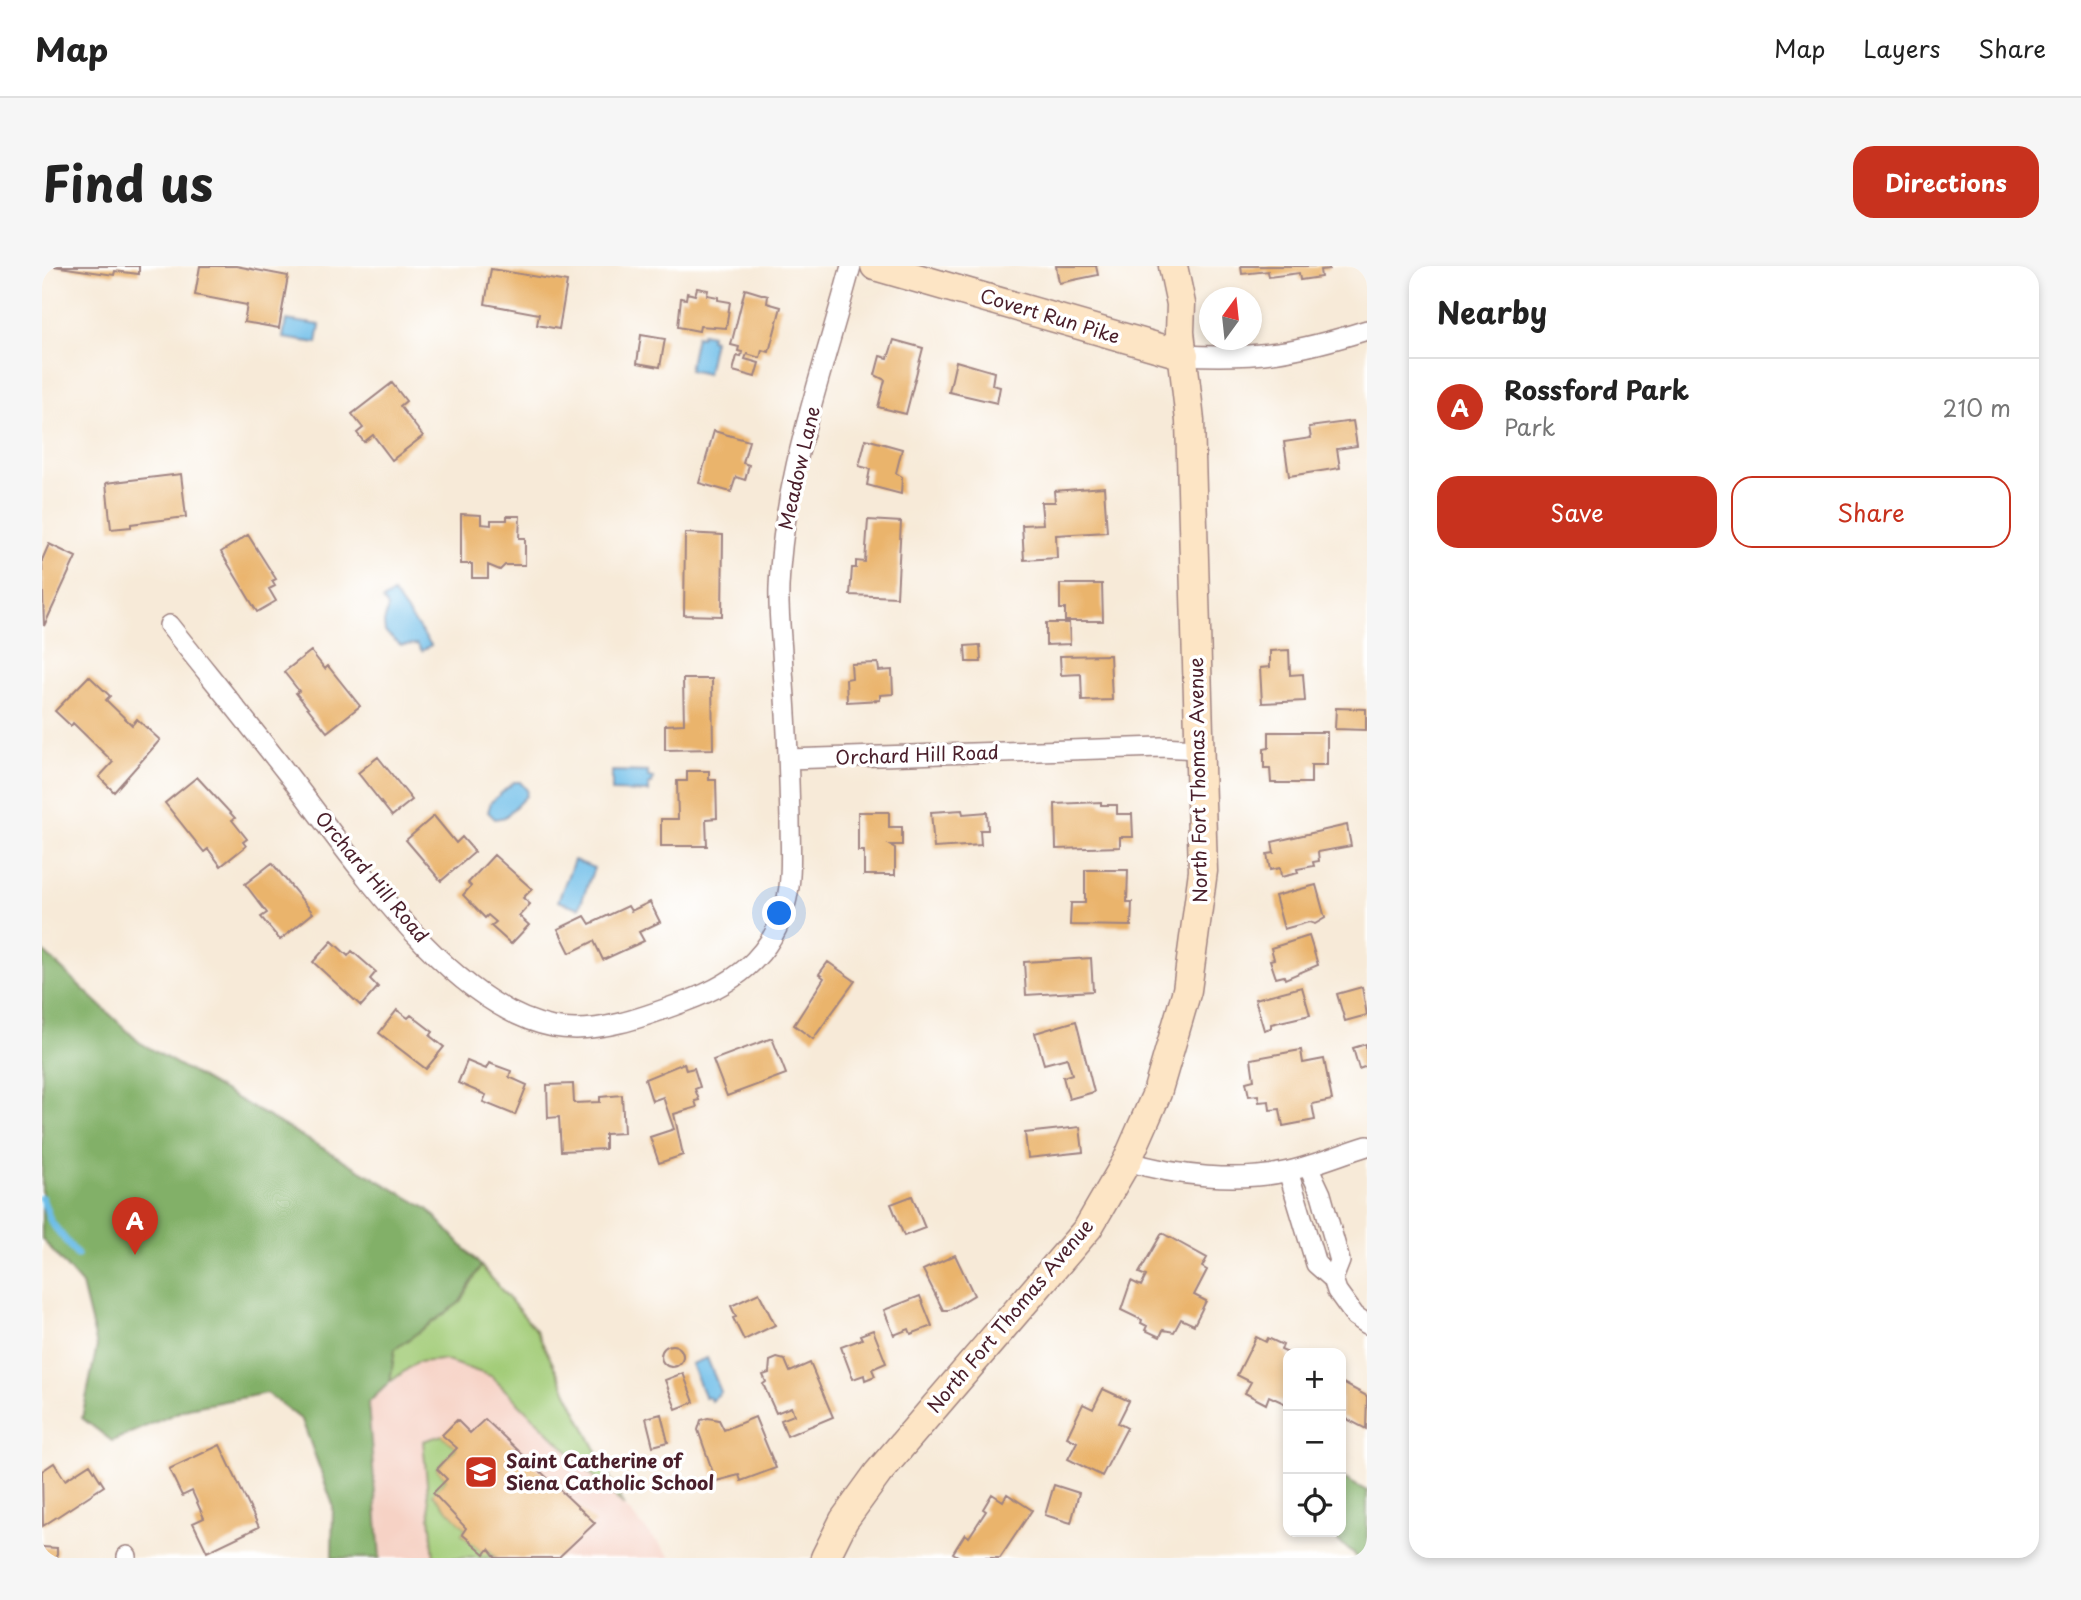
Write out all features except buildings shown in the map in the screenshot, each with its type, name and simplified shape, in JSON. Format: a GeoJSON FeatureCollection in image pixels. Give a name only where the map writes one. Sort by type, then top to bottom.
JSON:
{"type":"FeatureCollection","features":[{"type":"Feature","properties":{"kind":"street","name":"Meadow Lane"},"geometry":{"type":"LineString","coordinates":[[788,759],[779,612],[782,545],[797,461],[851,266]]}},
{"type":"Feature","properties":{"kind":"street","name":"Covert Run Pike"},"geometry":{"type":"LineString","coordinates":[[875,266],[1184,355]]}},
{"type":"Feature","properties":{"kind":"street","name":"North Fort Thomas Avenue"},"geometry":{"type":"LineString","coordinates":[[825,1558],[844,1520],[878,1473],[1088,1228],[1127,1161],[1157,1093],[1187,990],[1203,871],[1194,509],[1181,304],[1173,266]]}},
{"type":"Feature","properties":{"kind":"street"},"geometry":{"type":"LineString","coordinates":[[1184,355],[1270,355],[1305,350],[1367,330]]}},
{"type":"Feature","properties":{"kind":"street","name":"Orchard Hill Road"},"geometry":{"type":"LineString","coordinates":[[169,625],[375,887],[409,926],[466,982],[484,995],[532,1022],[555,1028],[589,1028],[668,1008],[718,989],[738,977],[756,960],[779,924],[789,889],[788,759],[1161,747],[1198,750]]}},
{"type":"Feature","properties":{"kind":"street"},"geometry":{"type":"LineString","coordinates":[[1127,1161],[1146,1167],[1247,1178],[1308,1166],[1367,1146]]}},
{"type":"Feature","properties":{"kind":"street"},"geometry":{"type":"LineString","coordinates":[[1308,1166],[1321,1194],[1340,1261],[1333,1279]]}},
{"type":"Feature","properties":{"kind":"street"},"geometry":{"type":"LineString","coordinates":[[1288,1171],[1316,1264],[1333,1279],[1344,1303],[1367,1324]]}},
{"type":"Feature","properties":{"kind":"shaded area","name":"Saint Catherine of Siena Catholic School"},"geometry":{"type":"Polygon","coordinates":[[[444,1360],[491,1376],[624,1506],[672,1558],[380,1558],[368,1403],[417,1362],[444,1360]]]}},
{"type":"Feature","properties":{"kind":"green space"},"geometry":{"type":"Polygon","coordinates":[[[42,950],[139,1042],[428,1209],[481,1266],[459,1303],[395,1349],[390,1382],[368,1403],[380,1558],[332,1558],[333,1505],[302,1420],[267,1393],[188,1408],[112,1441],[82,1418],[97,1346],[82,1285],[42,1239],[42,950]]]}},
{"type":"Feature","properties":{"kind":"green space"},"geometry":{"type":"Polygon","coordinates":[[[481,1266],[536,1330],[624,1506],[491,1376],[444,1360],[417,1362],[390,1382],[394,1349],[459,1303],[481,1266]]]}},
{"type":"Feature","properties":{"kind":"green space"},"geometry":{"type":"Polygon","coordinates":[[[442,1435],[457,1448],[437,1469],[447,1479],[433,1494],[466,1528],[462,1534],[484,1553],[489,1549],[496,1558],[434,1558],[423,1441],[442,1435]]]}},
{"type":"Feature","properties":{"kind":"green space"},"geometry":{"type":"Polygon","coordinates":[[[1346,1480],[1367,1491],[1367,1558],[1358,1558],[1334,1537],[1346,1537],[1346,1480]]]}},
{"type":"Feature","properties":{"kind":"water"},"geometry":{"type":"Polygon","coordinates":[[[286,320],[320,325],[317,343],[283,338],[286,320]]]}},
{"type":"Feature","properties":{"kind":"water"},"geometry":{"type":"Polygon","coordinates":[[[702,333],[711,335],[710,339],[714,340],[707,374],[689,370],[696,336],[701,337],[702,333]]]}},
{"type":"Feature","properties":{"kind":"water"},"geometry":{"type":"Polygon","coordinates":[[[393,593],[431,645],[422,651],[417,644],[401,645],[385,632],[388,607],[383,600],[393,593]]]}},
{"type":"Feature","properties":{"kind":"water"},"geometry":{"type":"Polygon","coordinates":[[[612,771],[648,772],[648,777],[653,778],[652,784],[649,784],[649,792],[612,791],[612,771]]]}},
{"type":"Feature","properties":{"kind":"water"},"geometry":{"type":"Polygon","coordinates":[[[514,782],[520,782],[527,790],[526,796],[505,817],[495,819],[488,812],[491,802],[514,782]]]}},
{"type":"Feature","properties":{"kind":"water"},"geometry":{"type":"Polygon","coordinates":[[[574,860],[594,868],[579,908],[558,901],[574,860]]]}},
{"type":"Feature","properties":{"kind":"water"},"geometry":{"type":"Polygon","coordinates":[[[707,1358],[721,1392],[711,1401],[709,1397],[705,1398],[691,1364],[707,1358]]]}},
{"type":"Feature","properties":{"kind":"waterway"},"geometry":{"type":"LineString","coordinates":[[42,1198],[51,1222],[77,1255]]}},
{"type":"Feature","properties":{"kind":"place","name":"Rossford Park"},"geometry":{"type":"Point","coordinates":[135,1255]}},
{"type":"Feature","properties":{"kind":"place","name":"Saint Catherine of Siena Catholic School"},"geometry":{"type":"Point","coordinates":[481,1472]}}]}
